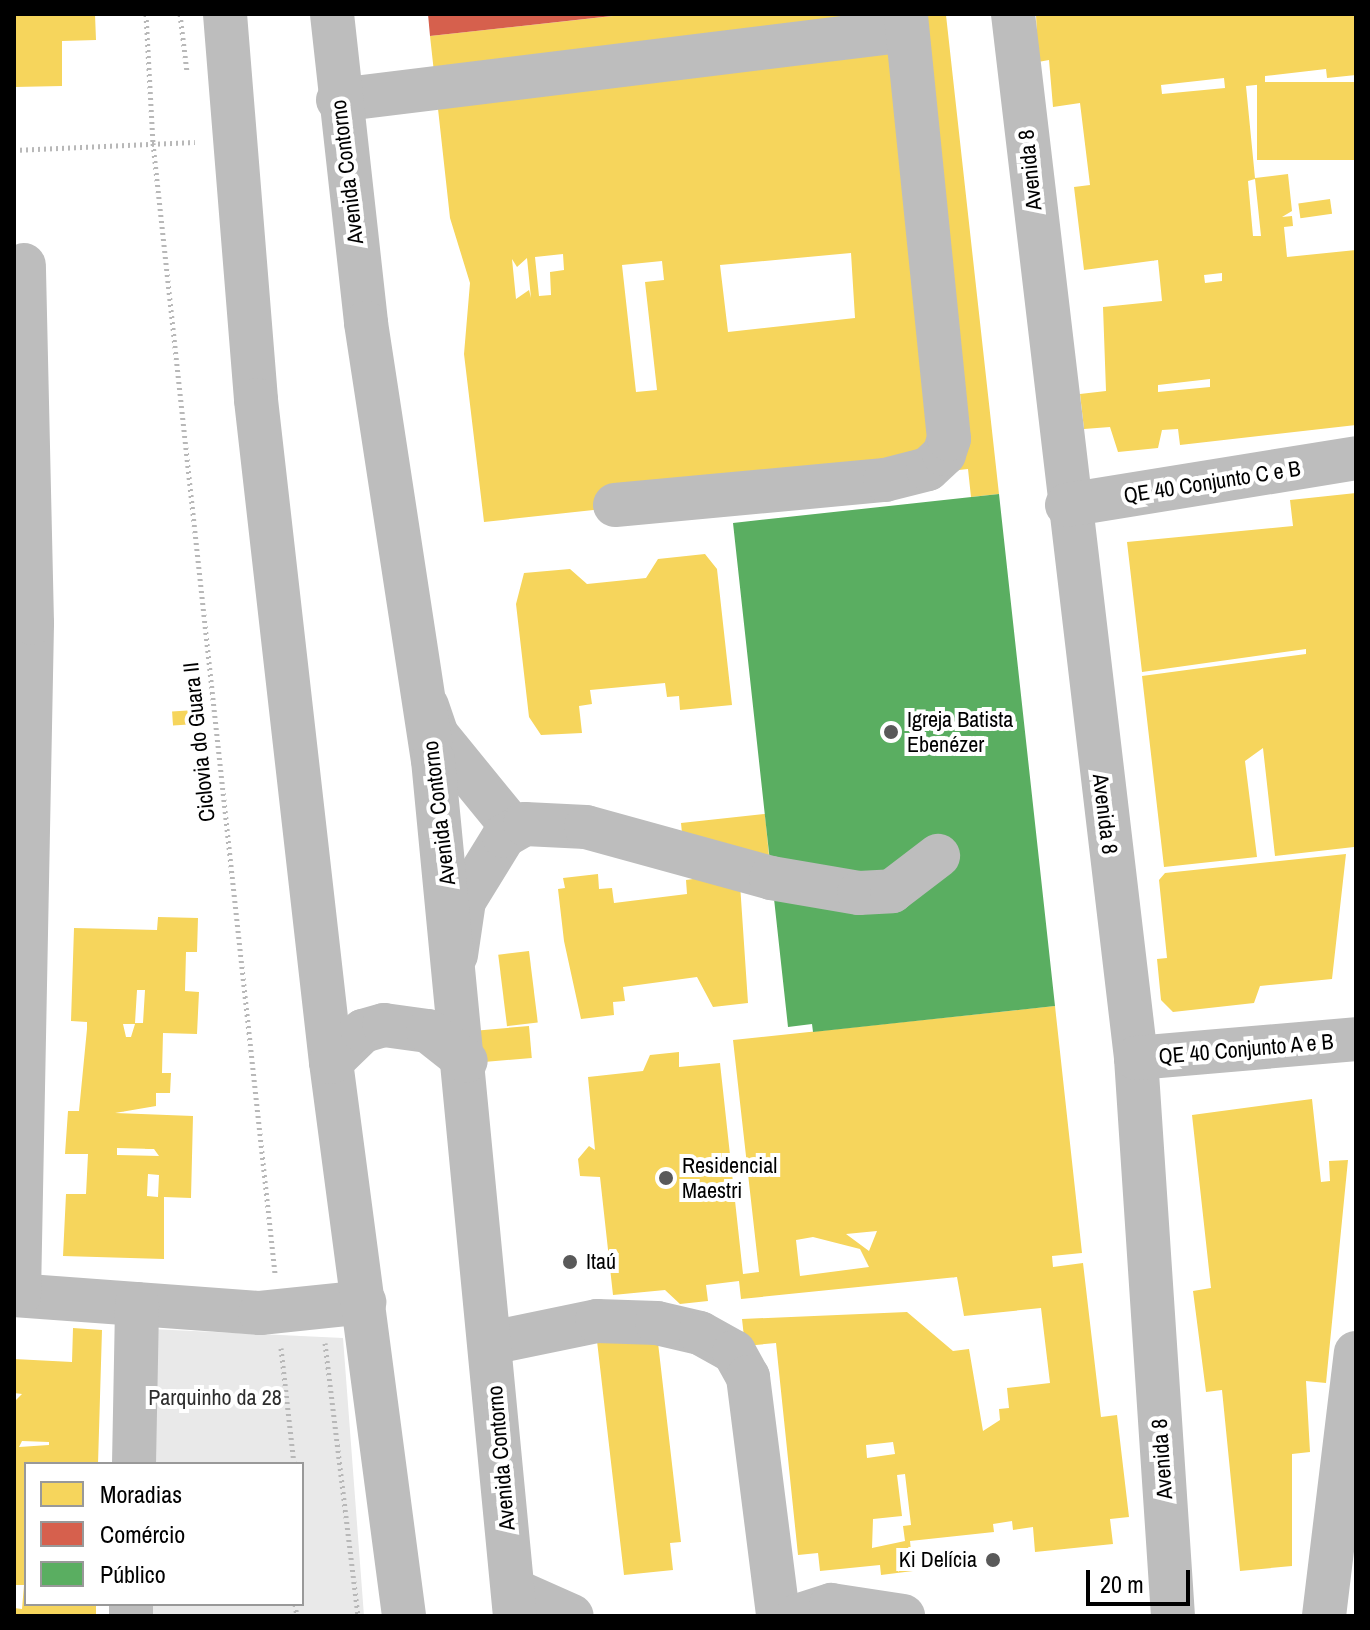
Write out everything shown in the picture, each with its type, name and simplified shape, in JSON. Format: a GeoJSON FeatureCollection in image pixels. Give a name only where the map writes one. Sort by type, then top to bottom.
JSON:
{"type":"FeatureCollection","features":[{"type":"Feature","properties":{"kind":"street"},"geometry":{"type":"LineString","coordinates":[[225,14],[256,400],[331,1062],[404,1616]]}},
{"type":"Feature","properties":{"kind":"street","name":"Avenida Contorno"},"geometry":{"type":"LineString","coordinates":[[332,14],[338,100],[424,696],[456,958],[514,1603]]}},
{"type":"Feature","properties":{"kind":"street","name":"Avenida 8"},"geometry":{"type":"LineString","coordinates":[[1013,14],[1067,505],[1136,1058],[1173,1616]]}},
{"type":"Feature","properties":{"kind":"street"},"geometry":{"type":"LineString","coordinates":[[338,100],[907,22],[949,439],[944,454],[928,469],[885,480],[615,505]]}},
{"type":"Feature","properties":{"kind":"street"},"geometry":{"type":"LineString","coordinates":[[24,265],[32,623],[16,1295],[280,1312],[364,1302]]}},
{"type":"Feature","properties":{"kind":"street","name":"QE 40 Conjunto C e B"},"geometry":{"type":"LineString","coordinates":[[1067,505],[1356,458]]}},
{"type":"Feature","properties":{"kind":"street"},"geometry":{"type":"LineString","coordinates":[[424,696],[437,735],[512,827]]}},
{"type":"Feature","properties":{"kind":"street"},"geometry":{"type":"LineString","coordinates":[[512,827],[586,827],[771,878],[859,893],[892,891],[938,856]]}},
{"type":"Feature","properties":{"kind":"street"},"geometry":{"type":"LineString","coordinates":[[456,958],[464,901],[512,827]]}},
{"type":"Feature","properties":{"kind":"street"},"geometry":{"type":"LineString","coordinates":[[331,1062],[363,1031],[384,1025],[428,1031],[466,1061]]}},
{"type":"Feature","properties":{"kind":"street","name":"QE 40 Conjunto A e B"},"geometry":{"type":"LineString","coordinates":[[1136,1058],[1356,1039]]}},
{"type":"Feature","properties":{"kind":"street"},"geometry":{"type":"LineString","coordinates":[[134,1462],[137,1304]]}},
{"type":"Feature","properties":{"kind":"street"},"geometry":{"type":"LineString","coordinates":[[492,1351],[500,1341],[597,1321],[657,1323],[700,1333],[734,1352],[748,1377],[785,1615],[857,1606],[903,1616]]}},
{"type":"Feature","properties":{"kind":"street"},"geometry":{"type":"LineString","coordinates":[[1324,1616],[1356,1353]]}},
{"type":"Feature","properties":{"kind":"street"},"geometry":{"type":"LineString","coordinates":[[514,1603],[572,1616]]}},
{"type":"Feature","properties":{"kind":"path","name":"Ciclovia do Guara II"},"geometry":{"type":"LineString","coordinates":[[146,14],[153,143],[280,1312],[284,1415],[294,1462]]}},
{"type":"Feature","properties":{"kind":"path"},"geometry":{"type":"LineString","coordinates":[[14,150],[195,142]]}},
{"type":"Feature","properties":{"kind":"green space","name":"Parquinho da 28"},"geometry":{"type":"Polygon","coordinates":[[[151,1329],[343,1338],[364,1616],[144,1616],[145,1606],[304,1606],[304,1462],[148,1462],[151,1329]]]}},
{"type":"Feature","properties":{"kind":"building: Moradias"},"geometry":{"type":"Polygon","coordinates":[[[14,14],[95,14],[96,40],[62,41],[62,86],[14,87],[14,14]]]}},
{"type":"Feature","properties":{"kind":"building: Moradias"},"geometry":{"type":"Polygon","coordinates":[[[631,14],[946,15],[999,494],[971,497],[968,469],[484,522],[464,354],[470,283],[450,218],[430,36],[631,14]],[[851,253],[720,265],[728,332],[855,318],[851,253]],[[563,254],[535,257],[539,296],[551,295],[550,272],[564,270],[563,254]],[[527,258],[517,267],[512,259],[516,299],[529,290],[531,298],[527,258]],[[662,261],[622,265],[636,392],[657,390],[645,282],[664,280],[662,261]]]}},
{"type":"Feature","properties":{"kind":"building: Moradias"},"geometry":{"type":"Polygon","coordinates":[[[1036,14],[1356,14],[1356,75],[1327,78],[1326,69],[1265,76],[1265,84],[1246,86],[1255,178],[1288,174],[1292,211],[1282,217],[1292,216],[1293,226],[1284,227],[1287,257],[1356,250],[1356,425],[1180,445],[1178,429],[1162,430],[1158,448],[1118,452],[1110,427],[1084,429],[1080,394],[1106,391],[1103,307],[1162,301],[1158,260],[1084,270],[1074,187],[1090,185],[1080,103],[1053,107],[1049,60],[1038,62],[1036,14]],[[1224,78],[1161,85],[1162,94],[1225,88],[1224,78]],[[1255,179],[1248,181],[1253,236],[1261,236],[1255,179]],[[1222,273],[1204,275],[1205,283],[1222,281],[1222,273]],[[1210,379],[1158,385],[1158,392],[1210,387],[1210,379]]]}},
{"type":"Feature","properties":{"kind":"building: Moradias"},"geometry":{"type":"Polygon","coordinates":[[[1257,82],[1356,82],[1356,160],[1257,160],[1257,82]]]}},
{"type":"Feature","properties":{"kind":"building: Moradias"},"geometry":{"type":"Polygon","coordinates":[[[1330,199],[1332,214],[1300,218],[1298,203],[1330,199]]]}},
{"type":"Feature","properties":{"kind":"building: Moradias"},"geometry":{"type":"Polygon","coordinates":[[[1356,493],[1354,847],[1275,856],[1263,748],[1245,761],[1257,857],[1164,867],[1142,676],[1306,654],[1306,649],[1142,672],[1127,542],[1293,526],[1290,500],[1356,493]]]}},
{"type":"Feature","properties":{"kind":"building: Moradias"},"geometry":{"type":"Polygon","coordinates":[[[705,554],[717,569],[732,705],[680,710],[679,696],[667,697],[665,683],[590,690],[592,704],[579,706],[582,733],[541,735],[529,717],[516,604],[524,573],[570,569],[587,584],[646,578],[658,559],[705,554]]]}},
{"type":"Feature","properties":{"kind":"building: Moradias"},"geometry":{"type":"Polygon","coordinates":[[[195,710],[196,724],[173,726],[172,712],[195,710]]]}},
{"type":"Feature","properties":{"kind":"building: Moradias"},"geometry":{"type":"Polygon","coordinates":[[[765,814],[769,856],[739,869],[748,1003],[713,1007],[697,977],[623,987],[625,1001],[613,1002],[614,1015],[581,1019],[564,941],[558,889],[565,888],[563,878],[598,874],[599,889],[612,888],[614,903],[687,894],[686,880],[700,878],[685,864],[681,823],[765,814]]]}},
{"type":"Feature","properties":{"kind":"building: Moradias"},"geometry":{"type":"Polygon","coordinates":[[[1346,854],[1332,979],[1260,986],[1254,1003],[1173,1012],[1161,1000],[1157,959],[1167,958],[1159,880],[1165,873],[1346,854]]]}},
{"type":"Feature","properties":{"kind":"building: Moradias"},"geometry":{"type":"Polygon","coordinates":[[[158,917],[198,918],[197,952],[186,952],[185,991],[199,992],[197,1034],[163,1033],[162,1073],[171,1073],[170,1093],[156,1093],[156,1106],[115,1113],[193,1116],[191,1198],[164,1197],[164,1259],[63,1256],[66,1194],[86,1194],[88,1154],[65,1154],[68,1111],[79,1111],[87,1029],[87,1022],[71,1021],[74,928],[157,930],[158,917]],[[137,990],[135,1023],[143,1023],[145,990],[137,990]],[[123,1024],[126,1037],[131,1037],[135,1024],[123,1024]],[[117,1148],[117,1155],[159,1156],[154,1149],[117,1148]],[[148,1174],[147,1196],[158,1197],[159,1175],[148,1174]]]}},
{"type":"Feature","properties":{"kind":"building: Moradias"},"geometry":{"type":"Polygon","coordinates":[[[529,951],[538,1022],[507,1026],[498,955],[529,951]]]}},
{"type":"Feature","properties":{"kind":"building: Moradias"},"geometry":{"type":"Polygon","coordinates":[[[1055,1006],[1082,1253],[1052,1256],[1053,1267],[1083,1263],[1101,1417],[1117,1415],[1129,1517],[1110,1519],[1113,1544],[1035,1552],[1033,1527],[1013,1530],[1012,1521],[993,1524],[994,1532],[910,1541],[913,1571],[881,1575],[880,1565],[820,1571],[818,1553],[798,1555],[776,1343],[745,1346],[742,1319],[907,1312],[953,1351],[969,1349],[983,1431],[1000,1420],[999,1409],[1009,1408],[1007,1388],[1050,1383],[1041,1308],[964,1316],[957,1277],[741,1299],[739,1281],[706,1285],[708,1301],[680,1304],[665,1290],[613,1295],[600,1177],[580,1176],[578,1159],[589,1146],[595,1150],[588,1077],[643,1071],[650,1055],[679,1052],[679,1067],[720,1063],[743,1274],[759,1272],[733,1040],[1055,1006]],[[877,1231],[846,1234],[869,1251],[877,1231]],[[813,1237],[796,1240],[800,1276],[869,1267],[860,1249],[813,1237]],[[893,1442],[866,1445],[867,1458],[895,1454],[893,1442]],[[905,1474],[897,1475],[902,1516],[873,1519],[872,1548],[905,1541],[903,1526],[911,1525],[905,1474]]]}},
{"type":"Feature","properties":{"kind":"building: Moradias"},"geometry":{"type":"Polygon","coordinates":[[[529,1026],[532,1058],[481,1062],[478,1030],[529,1026]]]}},
{"type":"Feature","properties":{"kind":"building: Moradias"},"geometry":{"type":"Polygon","coordinates":[[[1312,1099],[1321,1182],[1330,1181],[1329,1161],[1348,1160],[1326,1383],[1306,1381],[1310,1452],[1292,1454],[1292,1566],[1240,1571],[1222,1390],[1206,1392],[1193,1291],[1211,1288],[1192,1115],[1312,1099]]]}},
{"type":"Feature","properties":{"kind":"building: Moradias"},"geometry":{"type":"Polygon","coordinates":[[[73,1328],[102,1330],[98,1462],[24,1462],[24,1585],[14,1585],[14,1402],[22,1394],[14,1393],[14,1359],[72,1362],[73,1328]],[[22,1441],[19,1447],[49,1445],[49,1442],[22,1441]]]}},
{"type":"Feature","properties":{"kind":"building: Moradias"},"geometry":{"type":"Polygon","coordinates":[[[657,1334],[681,1542],[670,1543],[673,1570],[624,1575],[597,1341],[657,1334]]]}},
{"type":"Feature","properties":{"kind":"building: Moradias"},"geometry":{"type":"Polygon","coordinates":[[[24,1585],[24,1606],[96,1606],[96,1616],[14,1616],[14,1608],[22,1609],[24,1585]]]}},
{"type":"Feature","properties":{"kind":"building: Comércio"},"geometry":{"type":"Polygon","coordinates":[[[428,14],[612,14],[612,16],[430,36],[428,14]]]}},
{"type":"Feature","properties":{"kind":"building: Público","name":"Igreja Batista Ebenézer"},"geometry":{"type":"Polygon","coordinates":[[[999,494],[1055,1006],[813,1032],[812,1024],[788,1027],[733,523],[999,494]]]}},
{"type":"Feature","properties":{"kind":"place","name":"Igreja Batista Ebenézer"},"geometry":{"type":"Point","coordinates":[891,732]}},
{"type":"Feature","properties":{"kind":"place","name":"Residencial Maestri"},"geometry":{"type":"Point","coordinates":[666,1178]}},
{"type":"Feature","properties":{"kind":"place","name":"Itaú"},"geometry":{"type":"Point","coordinates":[570,1262]}},
{"type":"Feature","properties":{"kind":"place","name":"Ki Delícia"},"geometry":{"type":"Point","coordinates":[993,1560]}}]}
